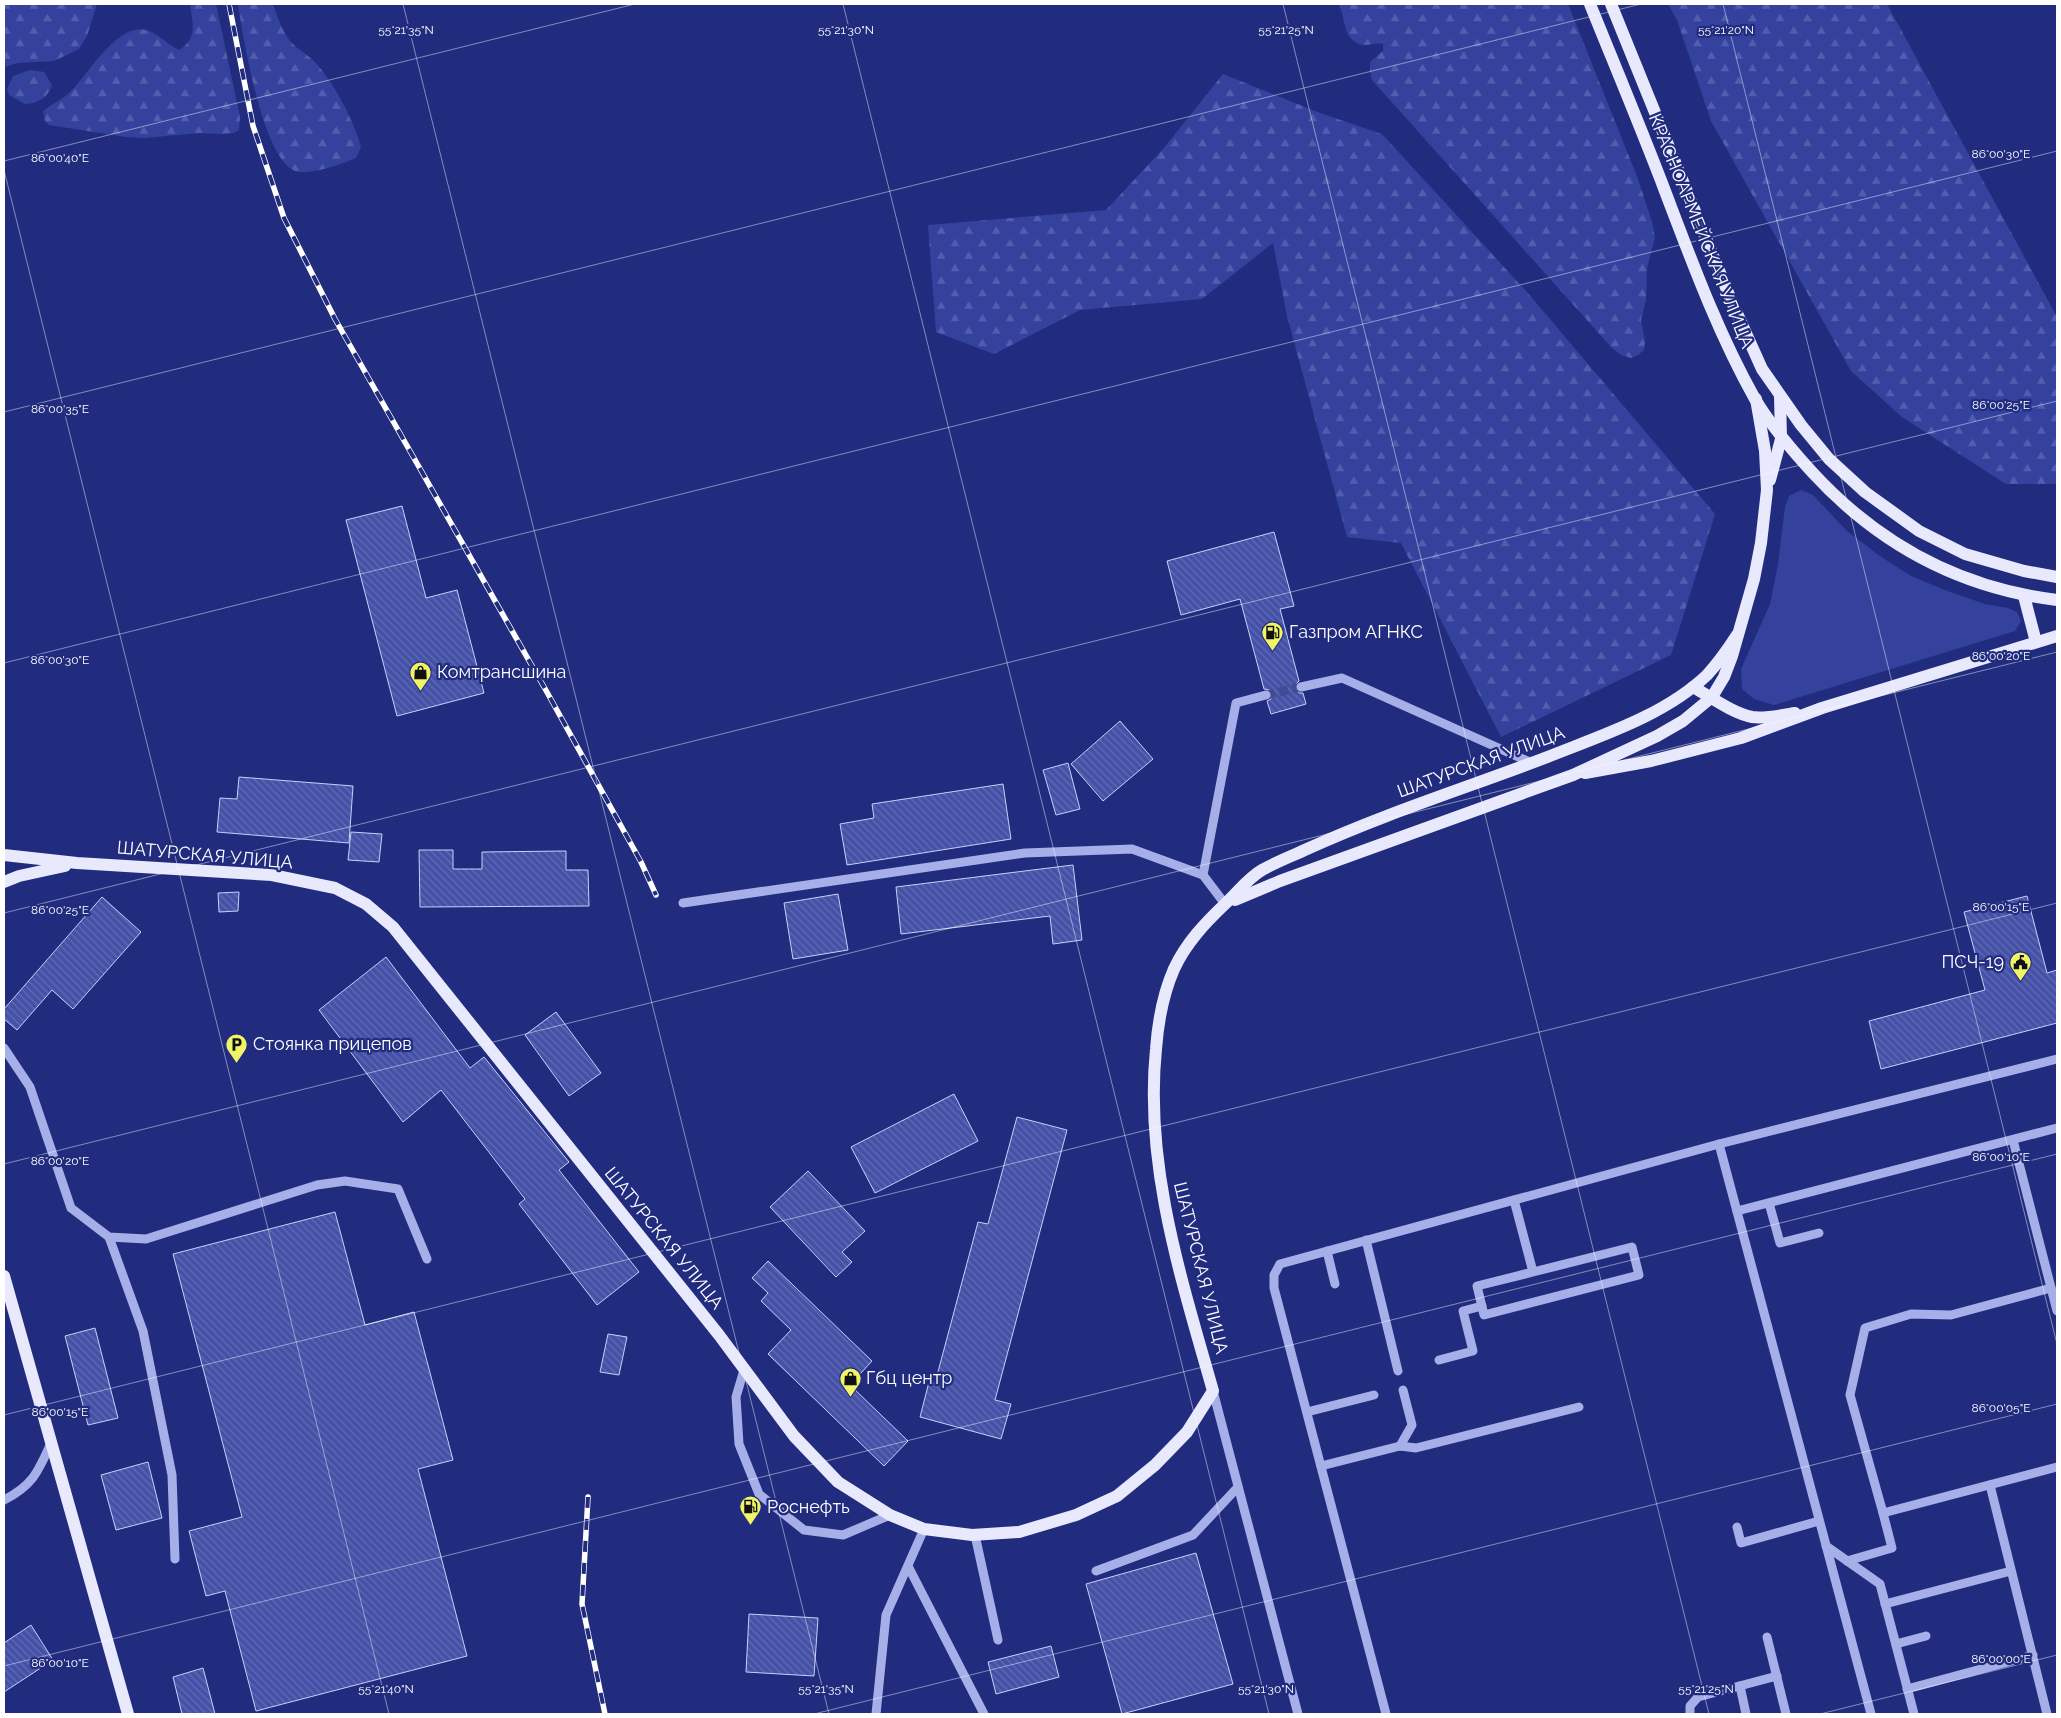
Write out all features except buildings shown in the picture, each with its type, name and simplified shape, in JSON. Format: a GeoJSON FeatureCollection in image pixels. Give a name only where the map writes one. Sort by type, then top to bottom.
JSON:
{"type":"FeatureCollection","features":[{"type":"Feature","properties":{"kind":"main road","name":"КРАСНОАРМЕЙСКАЯ УЛИЦА"},"geometry":{"type":"LineString","coordinates":[[1590,4],[1700,282],[1728,346],[1756,399],[1781,439],[1838,500],[1878,532],[1918,558],[1964,578],[2024,596],[2057,600]]}},
{"type":"Feature","properties":{"kind":"main road","name":"КРАСНОАРМЕЙСКАЯ УЛИЦА"},"geometry":{"type":"LineString","coordinates":[[1611,4],[1731,300],[1762,370],[1801,425],[1829,459],[1865,492],[1919,531],[1965,554],[2024,571],[2057,577]]}},
{"type":"Feature","properties":{"kind":"main road"},"geometry":{"type":"LineString","coordinates":[[1572,775],[1657,736],[1683,721],[1712,697],[1724,677],[1754,579],[1761,543],[1767,490],[1781,439],[1780,396]]}},
{"type":"Feature","properties":{"kind":"main road"},"geometry":{"type":"LineString","coordinates":[[1756,399],[1765,451],[1767,490]]}},
{"type":"Feature","properties":{"kind":"main road"},"geometry":{"type":"LineString","coordinates":[[2024,596],[2036,642]]}},
{"type":"Feature","properties":{"kind":"main road","name":"ШАТУРСКАЯ УЛИЦА"},"geometry":{"type":"LineString","coordinates":[[77,863],[272,875],[335,888],[366,904],[393,927],[719,1335],[794,1436],[838,1482],[890,1515],[924,1529],[975,1534],[1020,1532],[1076,1516],[1117,1496],[1155,1465],[1187,1432],[1213,1391],[1176,1257],[1163,1195],[1154,1120],[1153,1076],[1161,1010],[1175,967],[1189,942],[1225,904],[1260,872],[1330,839],[1422,802],[1610,732],[1651,712],[1693,687],[1721,658],[1737,635]]}},
{"type":"Feature","properties":{"kind":"main road"},"geometry":{"type":"LineString","coordinates":[[1572,775],[1613,770],[1741,738],[1822,708],[2057,636]]}},
{"type":"Feature","properties":{"kind":"main road"},"geometry":{"type":"LineString","coordinates":[[1693,687],[1740,712],[1763,718],[1822,708]]}},
{"type":"Feature","properties":{"kind":"main road","name":"ШАТУРСКАЯ УЛИЦА"},"geometry":{"type":"LineString","coordinates":[[1225,904],[1280,881],[1572,775]]}},
{"type":"Feature","properties":{"kind":"main road"},"geometry":{"type":"LineString","coordinates":[[4,855],[77,863]]}},
{"type":"Feature","properties":{"kind":"main road"},"geometry":{"type":"LineString","coordinates":[[4,882],[19,876],[77,863]]}},
{"type":"Feature","properties":{"kind":"main road"},"geometry":{"type":"LineString","coordinates":[[4,1276],[128,1714]]}},
{"type":"Feature","properties":{"kind":"street"},"geometry":{"type":"LineString","coordinates":[[1301,687],[1342,678],[1532,762]]}},
{"type":"Feature","properties":{"kind":"street"},"geometry":{"type":"LineString","coordinates":[[1203,875],[1236,703],[1266,695]]}},
{"type":"Feature","properties":{"kind":"street"},"geometry":{"type":"LineString","coordinates":[[683,903],[1026,853],[1132,849],[1203,875],[1225,904]]}},
{"type":"Feature","properties":{"kind":"street"},"geometry":{"type":"LineString","coordinates":[[4,1048],[30,1087],[71,1208],[109,1236],[146,1239],[317,1185],[345,1181],[398,1189],[426,1259]]}},
{"type":"Feature","properties":{"kind":"street"},"geometry":{"type":"LineString","coordinates":[[1386,1714],[1274,1288],[1274,1276],[1280,1264],[1720,1144],[2057,1058]]}},
{"type":"Feature","properties":{"kind":"street"},"geometry":{"type":"LineString","coordinates":[[1737,1211],[2057,1128]]}},
{"type":"Feature","properties":{"kind":"street"},"geometry":{"type":"LineString","coordinates":[[2013,1140],[2057,1311]]}},
{"type":"Feature","properties":{"kind":"street"},"geometry":{"type":"LineString","coordinates":[[1720,1144],[1871,1714]]}},
{"type":"Feature","properties":{"kind":"street"},"geometry":{"type":"LineString","coordinates":[[1514,1200],[1533,1272]]}},
{"type":"Feature","properties":{"kind":"street"},"geometry":{"type":"LineString","coordinates":[[1769,1203],[1780,1242],[1819,1233]]}},
{"type":"Feature","properties":{"kind":"street"},"geometry":{"type":"LineString","coordinates":[[109,1236],[143,1331],[172,1475],[175,1559]]}},
{"type":"Feature","properties":{"kind":"street"},"geometry":{"type":"LineString","coordinates":[[1366,1240],[1398,1371]]}},
{"type":"Feature","properties":{"kind":"street"},"geometry":{"type":"LineString","coordinates":[[1632,1247],[1639,1275],[1484,1315],[1477,1286],[1533,1272],[1632,1247]]}},
{"type":"Feature","properties":{"kind":"street"},"geometry":{"type":"LineString","coordinates":[[1326,1251],[1335,1284]]}},
{"type":"Feature","properties":{"kind":"street"},"geometry":{"type":"LineString","coordinates":[[1847,1561],[1892,1548],[1850,1395],[1865,1328],[1911,1314],[1952,1315],[2051,1288]]}},
{"type":"Feature","properties":{"kind":"street"},"geometry":{"type":"LineString","coordinates":[[1439,1360],[1473,1351],[1463,1311],[1482,1306]]}},
{"type":"Feature","properties":{"kind":"street"},"geometry":{"type":"LineString","coordinates":[[744,1370],[736,1397],[739,1444],[759,1494],[804,1530],[843,1535],[890,1515]]}},
{"type":"Feature","properties":{"kind":"street"},"geometry":{"type":"LineString","coordinates":[[1400,1446],[1412,1425],[1403,1390]]}},
{"type":"Feature","properties":{"kind":"street","name":"ШАТУРСКАЯ УЛИЦА"},"geometry":{"type":"LineString","coordinates":[[1213,1391],[1298,1714]]}},
{"type":"Feature","properties":{"kind":"street"},"geometry":{"type":"LineString","coordinates":[[1307,1412],[1374,1395]]}},
{"type":"Feature","properties":{"kind":"street"},"geometry":{"type":"LineString","coordinates":[[1321,1466],[1400,1446],[1416,1448],[1578,1406]]}},
{"type":"Feature","properties":{"kind":"street"},"geometry":{"type":"LineString","coordinates":[[4,1500],[21,1491],[38,1472],[51,1443]]}},
{"type":"Feature","properties":{"kind":"street"},"geometry":{"type":"LineString","coordinates":[[1883,1513],[2057,1467]]}},
{"type":"Feature","properties":{"kind":"street"},"geometry":{"type":"LineString","coordinates":[[1990,1485],[2048,1714]]}},
{"type":"Feature","properties":{"kind":"street"},"geometry":{"type":"LineString","coordinates":[[1096,1571],[1193,1534],[1238,1487]]}},
{"type":"Feature","properties":{"kind":"street"},"geometry":{"type":"LineString","coordinates":[[1737,1527],[1742,1543],[1819,1521]]}},
{"type":"Feature","properties":{"kind":"street"},"geometry":{"type":"LineString","coordinates":[[876,1714],[886,1615],[924,1529]]}},
{"type":"Feature","properties":{"kind":"street"},"geometry":{"type":"LineString","coordinates":[[975,1534],[998,1640]]}},
{"type":"Feature","properties":{"kind":"street"},"geometry":{"type":"LineString","coordinates":[[1826,1546],[1880,1584],[1914,1714]]}},
{"type":"Feature","properties":{"kind":"street"},"geometry":{"type":"LineString","coordinates":[[908,1566],[984,1714]]}},
{"type":"Feature","properties":{"kind":"street"},"geometry":{"type":"LineString","coordinates":[[1885,1604],[2011,1571]]}},
{"type":"Feature","properties":{"kind":"street"},"geometry":{"type":"LineString","coordinates":[[1896,1644],[1926,1636]]}},
{"type":"Feature","properties":{"kind":"street"},"geometry":{"type":"LineString","coordinates":[[1766,1637],[1786,1714]]}},
{"type":"Feature","properties":{"kind":"street"},"geometry":{"type":"LineString","coordinates":[[1907,1689],[2033,1655]]}},
{"type":"Feature","properties":{"kind":"street"},"geometry":{"type":"LineString","coordinates":[[1690,1714],[1690,1706],[1698,1697],[1777,1676]]}},
{"type":"Feature","properties":{"kind":"street"},"geometry":{"type":"LineString","coordinates":[[1740,1686],[1746,1714]]}},
{"type":"Feature","properties":{"kind":"green space"},"geometry":{"type":"Polygon","coordinates":[[[4,4],[97,4],[87,36],[79,49],[54,61],[18,63],[4,67],[4,4]]]}},
{"type":"Feature","properties":{"kind":"green space"},"geometry":{"type":"Polygon","coordinates":[[[190,4],[216,4],[240,117],[239,130],[234,133],[199,133],[145,138],[126,137],[49,125],[45,121],[43,111],[71,92],[106,50],[125,34],[136,30],[146,30],[179,50],[192,35],[193,23],[190,4]]]}},
{"type":"Feature","properties":{"kind":"green space"},"geometry":{"type":"Polygon","coordinates":[[[238,4],[273,4],[287,36],[294,45],[317,64],[342,102],[361,147],[356,158],[324,169],[307,172],[293,170],[282,160],[272,142],[263,119],[249,67],[238,4]]]}},
{"type":"Feature","properties":{"kind":"green space"},"geometry":{"type":"Polygon","coordinates":[[[1338,4],[1568,4],[1638,179],[1652,222],[1655,238],[1647,268],[1646,300],[1641,320],[1645,342],[1644,350],[1631,358],[1621,355],[1612,348],[1372,80],[1370,62],[1383,51],[1383,44],[1362,45],[1353,41],[1349,37],[1338,4]]]}},
{"type":"Feature","properties":{"kind":"green space"},"geometry":{"type":"Polygon","coordinates":[[[1668,4],[1887,4],[2057,317],[2057,484],[2006,484],[1902,417],[1851,371],[1711,121],[1677,20],[1668,4]]]}},
{"type":"Feature","properties":{"kind":"green space"},"geometry":{"type":"Polygon","coordinates":[[[30,70],[44,72],[52,85],[42,99],[25,104],[9,95],[7,89],[13,76],[30,70]]]}},
{"type":"Feature","properties":{"kind":"green space"},"geometry":{"type":"Polygon","coordinates":[[[1223,74],[1320,113],[1382,134],[1527,292],[1715,514],[1671,655],[1501,737],[1401,543],[1347,537],[1287,316],[1273,243],[1202,299],[1080,310],[994,354],[936,332],[928,225],[1106,210],[1164,148],[1223,74]]]}},
{"type":"Feature","properties":{"kind":"green space"},"geometry":{"type":"Polygon","coordinates":[[[1801,490],[1813,495],[1847,531],[1911,576],[1985,604],[2008,608],[2017,612],[2021,621],[2015,631],[1774,705],[1754,699],[1742,689],[1741,669],[1770,604],[1778,564],[1785,507],[1789,496],[1801,490]]]}},
{"type":"Feature","properties":{"kind":"tunnel"},"geometry":{"type":"LineString","coordinates":[[1266,695],[1301,687]]}},
{"type":"Feature","properties":{"kind":"railway"},"geometry":{"type":"LineString","coordinates":[[229,4],[253,126],[284,218],[335,319],[548,694],[641,862],[656,895]]}},
{"type":"Feature","properties":{"kind":"railway"},"geometry":{"type":"LineString","coordinates":[[588,1497],[582,1604],[605,1714]]}},
{"type":"Feature","properties":{"kind":"place","name":"Газпром АГНКС"},"geometry":{"type":"Point","coordinates":[1273,651]}},
{"type":"Feature","properties":{"kind":"place","name":"Комтрансшина"},"geometry":{"type":"Point","coordinates":[421,691]}},
{"type":"Feature","properties":{"kind":"place","name":"ПСЧ-19"},"geometry":{"type":"Point","coordinates":[2020,981]}},
{"type":"Feature","properties":{"kind":"place","name":"Стоянка прицепов"},"geometry":{"type":"Point","coordinates":[237,1063]}},
{"type":"Feature","properties":{"kind":"place","name":"Гбц центр"},"geometry":{"type":"Point","coordinates":[850,1397]}},
{"type":"Feature","properties":{"kind":"place","name":"Роснефть"},"geometry":{"type":"Point","coordinates":[751,1526]}}]}
